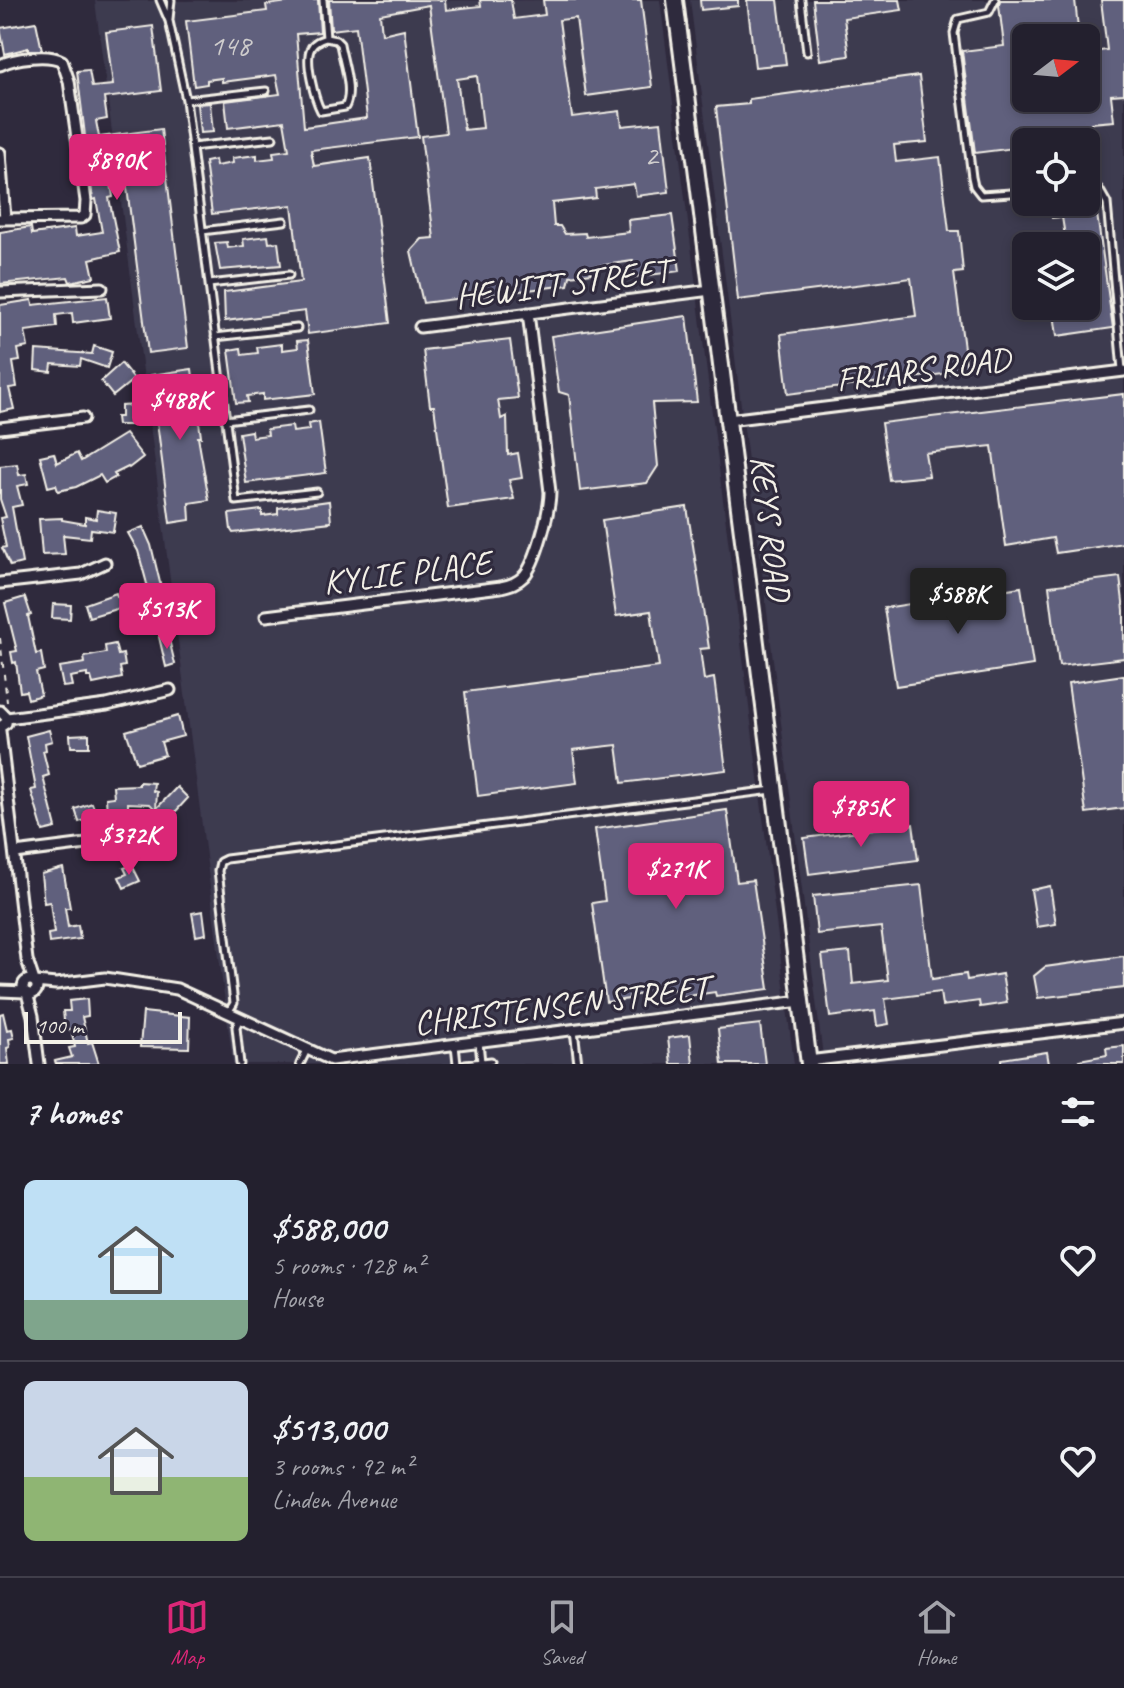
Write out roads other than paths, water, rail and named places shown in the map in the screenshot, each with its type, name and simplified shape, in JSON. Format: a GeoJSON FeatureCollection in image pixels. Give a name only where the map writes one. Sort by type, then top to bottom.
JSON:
{"type":"FeatureCollection","features":[{"type":"Feature","properties":{"kind":"street","name":"KEYS ROAD"},"geometry":{"type":"LineString","coordinates":[[675,0],[808,1063]]}},
{"type":"Feature","properties":{"kind":"street"},"geometry":{"type":"LineString","coordinates":[[0,65],[7,61],[53,57],[62,61],[69,81],[86,201],[85,215],[81,218],[2,219],[0,153]]}},
{"type":"Feature","properties":{"kind":"street"},"geometry":{"type":"LineString","coordinates":[[0,292],[102,288]]}},
{"type":"Feature","properties":{"kind":"street","name":"HEWITT STREET"},"geometry":{"type":"LineString","coordinates":[[420,327],[711,290]]}},
{"type":"Feature","properties":{"kind":"street","name":"KYLIE PLACE"},"geometry":{"type":"LineString","coordinates":[[266,616],[501,587],[512,584],[526,573],[550,492],[528,313]]}},
{"type":"Feature","properties":{"kind":"street","name":"FRIARS ROAD"},"geometry":{"type":"LineString","coordinates":[[728,420],[1123,371]]}},
{"type":"Feature","properties":{"kind":"street"},"geometry":{"type":"LineString","coordinates":[[0,428],[83,418]]}},
{"type":"Feature","properties":{"kind":"street"},"geometry":{"type":"LineString","coordinates":[[0,583],[81,574],[105,563]]}},
{"type":"Feature","properties":{"kind":"street"},"geometry":{"type":"LineString","coordinates":[[39,1064],[3,719],[107,705],[170,690]]}},
{"type":"Feature","properties":{"kind":"street"},"geometry":{"type":"LineString","coordinates":[[15,853],[142,837]]}},
{"type":"Feature","properties":{"kind":"street","name":"CHRISTENSEN STREET"},"geometry":{"type":"LineString","coordinates":[[1,991],[105,978],[167,986],[331,1060],[801,1001]]}},
{"type":"Feature","properties":{"kind":"street"},"geometry":{"type":"LineString","coordinates":[[808,1063],[1124,1023]]}},
{"type":"Feature","properties":{"kind":"lane"},"geometry":{"type":"LineString","coordinates":[[160,0],[169,21],[186,100],[236,501],[317,492]]}},
{"type":"Feature","properties":{"kind":"lane"},"geometry":{"type":"LineString","coordinates":[[169,21],[171,0]]}},
{"type":"Feature","properties":{"kind":"lane"},"geometry":{"type":"LineString","coordinates":[[323,0],[326,38]]}},
{"type":"Feature","properties":{"kind":"lane"},"geometry":{"type":"LineString","coordinates":[[801,0],[807,52]]}},
{"type":"Feature","properties":{"kind":"lane"},"geometry":{"type":"LineString","coordinates":[[995,0],[989,12],[958,19],[954,33],[974,186],[981,195],[1012,193]]}},
{"type":"Feature","properties":{"kind":"lane"},"geometry":{"type":"LineString","coordinates":[[326,38],[340,44],[349,101],[345,107],[333,111],[321,111],[315,101],[308,57],[317,41],[326,38]]}},
{"type":"Feature","properties":{"kind":"lane"},"geometry":{"type":"LineString","coordinates":[[186,100],[266,91]]}},
{"type":"Feature","properties":{"kind":"lane"},"geometry":{"type":"LineString","coordinates":[[192,147],[273,138]]}},
{"type":"Feature","properties":{"kind":"lane"},"geometry":{"type":"LineString","coordinates":[[1100,191],[1107,203],[1123,371]]}},
{"type":"Feature","properties":{"kind":"lane"},"geometry":{"type":"LineString","coordinates":[[202,231],[284,221]]}},
{"type":"Feature","properties":{"kind":"lane"},"geometry":{"type":"LineString","coordinates":[[209,284],[289,275]]}},
{"type":"Feature","properties":{"kind":"lane"},"geometry":{"type":"LineString","coordinates":[[215,337],[297,328]]}},
{"type":"Feature","properties":{"kind":"lane"},"geometry":{"type":"LineString","coordinates":[[225,420],[309,410]]}},
{"type":"Feature","properties":{"kind":"lane"},"geometry":{"type":"LineString","coordinates":[[228,1012],[234,1003],[218,871],[220,862],[226,859],[774,790]]}},
{"type":"Feature","properties":{"kind":"lane"},"geometry":{"type":"LineString","coordinates":[[240,1018],[236,1027],[240,1064]]}},
{"type":"Feature","properties":{"kind":"lane"},"geometry":{"type":"LineString","coordinates":[[573,1029],[578,1064]]}},
{"type":"Feature","properties":{"kind":"lane"},"geometry":{"type":"LineString","coordinates":[[479,1041],[481,1062]]}},
{"type":"Feature","properties":{"kind":"lane"},"geometry":{"type":"LineString","coordinates":[[455,1044],[457,1064]]}},
{"type":"Feature","properties":{"kind":"lane"},"geometry":{"type":"LineString","coordinates":[[300,1064],[307,1049]]}},
{"type":"Feature","properties":{"kind":"lane"},"geometry":{"type":"LineString","coordinates":[[465,1064],[491,1061]]}}]}
